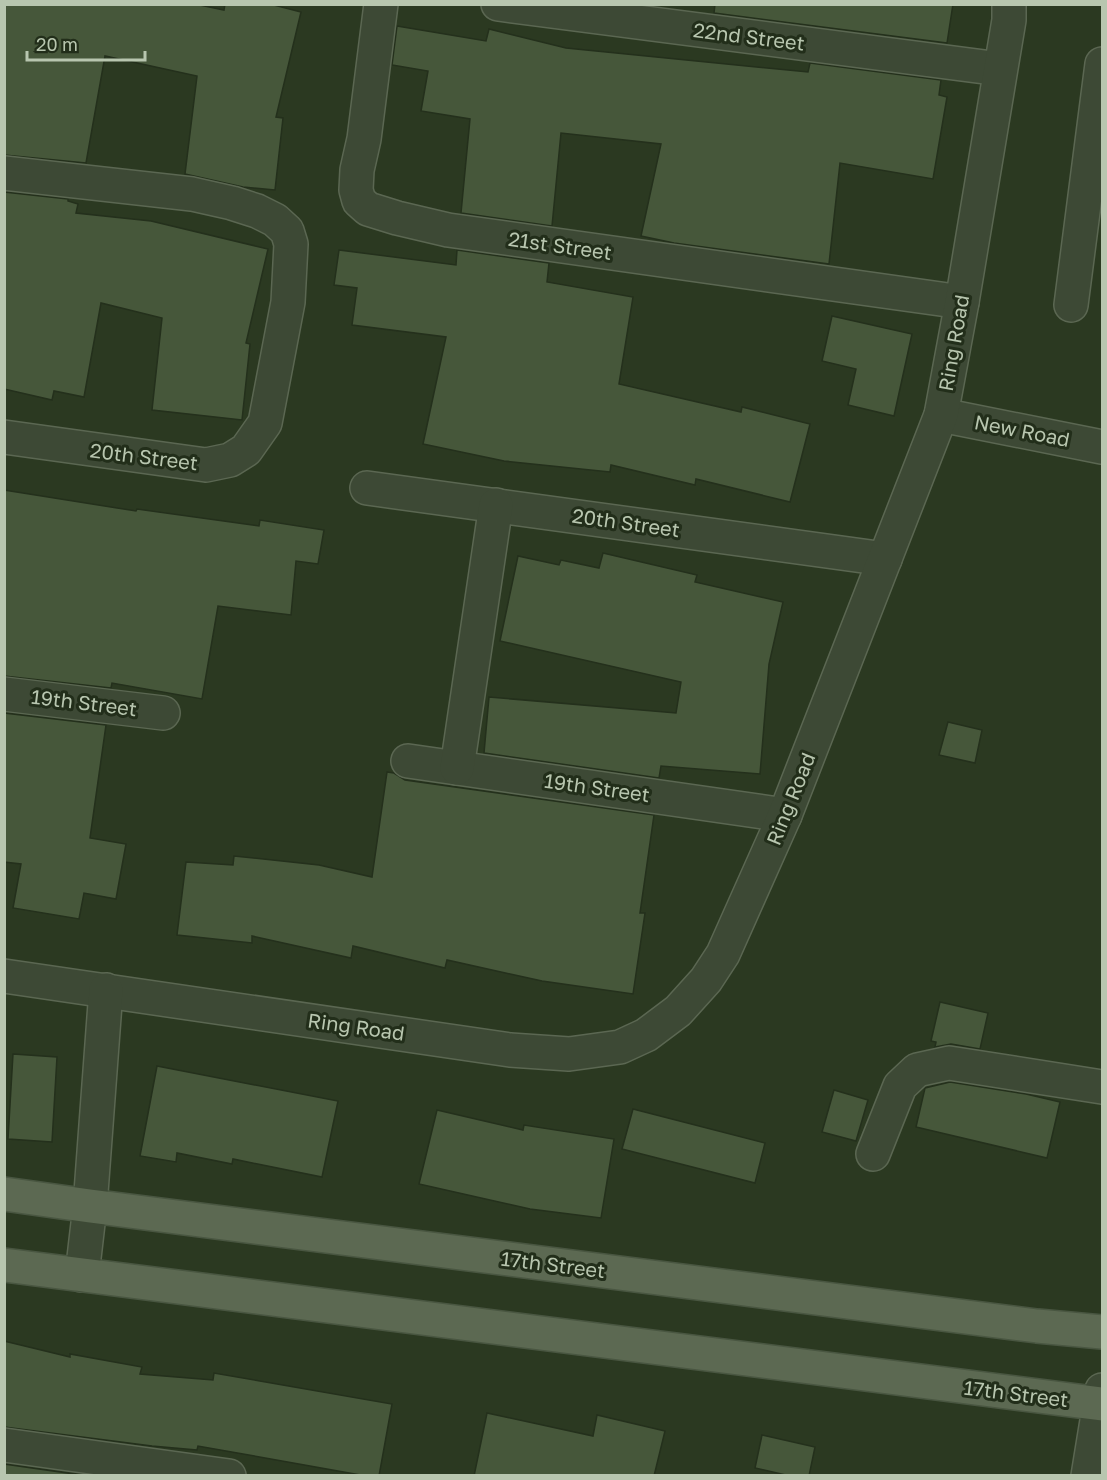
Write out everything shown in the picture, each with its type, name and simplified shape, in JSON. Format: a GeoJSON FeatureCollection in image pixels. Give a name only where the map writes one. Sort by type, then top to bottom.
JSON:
{"type":"FeatureCollection","features":[{"type":"Feature","properties":{"kind":"main road","name":"17th Street"},"geometry":{"type":"LineString","coordinates":[[4,1194],[1037,1326],[1102,1332]]}},
{"type":"Feature","properties":{"kind":"main road","name":"17th Street"},"geometry":{"type":"LineString","coordinates":[[4,1265],[1102,1401]]}},
{"type":"Feature","properties":{"kind":"street","name":"21st Street"},"geometry":{"type":"LineString","coordinates":[[381,4],[356,180],[359,201],[368,209],[448,230],[962,303]]}},
{"type":"Feature","properties":{"kind":"street","name":"22nd Street"},"geometry":{"type":"LineString","coordinates":[[498,4],[1000,69]]}},
{"type":"Feature","properties":{"kind":"street","name":"Ring Road"},"geometry":{"type":"LineString","coordinates":[[4,976],[510,1050],[569,1054],[620,1047],[646,1035],[678,1011],[706,980],[723,954],[785,815],[941,415],[1009,20],[1009,4]]}},
{"type":"Feature","properties":{"kind":"street"},"geometry":{"type":"LineString","coordinates":[[1071,305],[1102,64]]}},
{"type":"Feature","properties":{"kind":"street","name":"20th Street"},"geometry":{"type":"LineString","coordinates":[[4,173],[192,194],[232,203],[275,220],[287,231],[291,244],[288,302],[273,388],[265,423],[246,450],[230,460],[206,465],[4,437]]}},
{"type":"Feature","properties":{"kind":"street","name":"New Road"},"geometry":{"type":"LineString","coordinates":[[941,415],[1102,447]]}},
{"type":"Feature","properties":{"kind":"street","name":"20th Street"},"geometry":{"type":"LineString","coordinates":[[367,488],[885,558]]}},
{"type":"Feature","properties":{"kind":"street"},"geometry":{"type":"LineString","coordinates":[[457,768],[496,505]]}},
{"type":"Feature","properties":{"kind":"street","name":"19th Street"},"geometry":{"type":"LineString","coordinates":[[4,693],[163,713]]}},
{"type":"Feature","properties":{"kind":"street","name":"19th Street"},"geometry":{"type":"LineString","coordinates":[[408,761],[785,815]]}},
{"type":"Feature","properties":{"kind":"street"},"geometry":{"type":"LineString","coordinates":[[82,1275],[90,1206],[106,990]]}},
{"type":"Feature","properties":{"kind":"street"},"geometry":{"type":"LineString","coordinates":[[873,1154],[900,1086],[917,1070],[949,1063],[1102,1087]]}},
{"type":"Feature","properties":{"kind":"street"},"geometry":{"type":"LineString","coordinates":[[1088,1476],[1102,1401]]}},
{"type":"Feature","properties":{"kind":"street"},"geometry":{"type":"LineString","coordinates":[[4,1445],[229,1476]]}},
{"type":"Feature","properties":{"kind":"building"},"geometry":{"type":"Polygon","coordinates":[[[4,4],[195,4],[224,10],[225,4],[270,4],[301,12],[276,117],[283,118],[275,190],[243,187],[185,174],[197,76],[105,56],[86,163],[4,155],[4,4]]]}},
{"type":"Feature","properties":{"kind":"building"},"geometry":{"type":"Polygon","coordinates":[[[715,4],[953,4],[947,43],[714,13],[715,4]]]}},
{"type":"Feature","properties":{"kind":"building"},"geometry":{"type":"Polygon","coordinates":[[[397,26],[486,41],[489,29],[566,48],[808,72],[810,63],[941,80],[939,95],[947,97],[933,179],[840,163],[829,264],[674,243],[641,236],[661,144],[561,133],[552,226],[461,213],[470,119],[421,111],[428,71],[392,65],[397,26]]]}},
{"type":"Feature","properties":{"kind":"building"},"geometry":{"type":"Polygon","coordinates":[[[4,192],[68,199],[78,204],[76,213],[151,221],[268,249],[246,343],[250,344],[242,420],[152,410],[162,318],[101,303],[84,397],[54,391],[52,400],[4,389],[4,192]]]}},
{"type":"Feature","properties":{"kind":"building"},"geometry":{"type":"Polygon","coordinates":[[[339,250],[456,265],[457,250],[549,263],[547,282],[633,297],[619,384],[741,412],[742,407],[810,424],[790,502],[696,479],[695,485],[611,465],[610,472],[504,461],[423,444],[446,337],[352,325],[357,288],[334,285],[339,250]]]}},
{"type":"Feature","properties":{"kind":"building"},"geometry":{"type":"Polygon","coordinates":[[[832,316],[912,334],[894,416],[848,405],[856,369],[822,361],[832,316]]]}},
{"type":"Feature","properties":{"kind":"building"},"geometry":{"type":"Polygon","coordinates":[[[4,490],[136,511],[137,509],[259,526],[260,520],[324,530],[318,564],[296,561],[291,615],[218,606],[202,699],[112,683],[111,688],[4,676],[4,490]]]}},
{"type":"Feature","properties":{"kind":"building"},"geometry":{"type":"Polygon","coordinates":[[[603,553],[697,575],[695,582],[783,602],[769,664],[760,774],[661,766],[659,778],[484,753],[489,697],[676,713],[681,682],[500,641],[518,556],[559,565],[561,560],[599,568],[603,553]]]}},
{"type":"Feature","properties":{"kind":"building"},"geometry":{"type":"Polygon","coordinates":[[[4,713],[106,725],[90,838],[126,844],[116,899],[84,893],[79,919],[13,908],[21,864],[4,862],[4,713]]]}},
{"type":"Feature","properties":{"kind":"building"},"geometry":{"type":"Polygon","coordinates":[[[948,722],[982,730],[975,763],[939,755],[948,722]]]}},
{"type":"Feature","properties":{"kind":"building"},"geometry":{"type":"Polygon","coordinates":[[[387,772],[394,773],[405,780],[654,815],[640,913],[645,913],[633,994],[542,981],[447,960],[445,968],[353,946],[351,958],[252,936],[252,943],[177,935],[186,862],[233,865],[234,856],[319,865],[372,877],[387,772]]]}},
{"type":"Feature","properties":{"kind":"building"},"geometry":{"type":"Polygon","coordinates":[[[940,1002],[988,1013],[980,1049],[951,1044],[935,1047],[936,1042],[931,1041],[940,1002]]]}},
{"type":"Feature","properties":{"kind":"building"},"geometry":{"type":"Polygon","coordinates":[[[13,1054],[57,1057],[52,1142],[8,1139],[13,1054]]]}},
{"type":"Feature","properties":{"kind":"building"},"geometry":{"type":"Polygon","coordinates":[[[157,1066],[338,1101],[322,1177],[233,1159],[232,1164],[177,1153],[176,1162],[140,1156],[157,1066]]]}},
{"type":"Feature","properties":{"kind":"building"},"geometry":{"type":"Polygon","coordinates":[[[950,1082],[1060,1102],[1047,1158],[916,1127],[925,1088],[950,1082]]]}},
{"type":"Feature","properties":{"kind":"building"},"geometry":{"type":"Polygon","coordinates":[[[834,1090],[868,1100],[856,1141],[822,1132],[834,1090]]]}},
{"type":"Feature","properties":{"kind":"building"},"geometry":{"type":"Polygon","coordinates":[[[633,1109],[765,1143],[755,1183],[622,1149],[633,1109]]]}},
{"type":"Feature","properties":{"kind":"building"},"geometry":{"type":"Polygon","coordinates":[[[437,1110],[523,1130],[524,1125],[614,1139],[601,1218],[530,1209],[419,1184],[437,1110]]]}},
{"type":"Feature","properties":{"kind":"building"},"geometry":{"type":"Polygon","coordinates":[[[4,1341],[70,1357],[70,1354],[142,1367],[140,1374],[213,1380],[214,1373],[392,1404],[379,1476],[366,1476],[198,1446],[197,1450],[152,1446],[4,1427],[4,1341]]]}},
{"type":"Feature","properties":{"kind":"building"},"geometry":{"type":"Polygon","coordinates":[[[487,1413],[593,1436],[597,1415],[665,1431],[654,1476],[474,1476],[487,1413]]]}},
{"type":"Feature","properties":{"kind":"building"},"geometry":{"type":"Polygon","coordinates":[[[762,1435],[815,1447],[809,1476],[790,1476],[755,1468],[762,1435]]]}},
{"type":"Feature","properties":{"kind":"building"},"geometry":{"type":"Polygon","coordinates":[[[4,1464],[88,1476],[4,1476],[4,1464]]]}}]}
